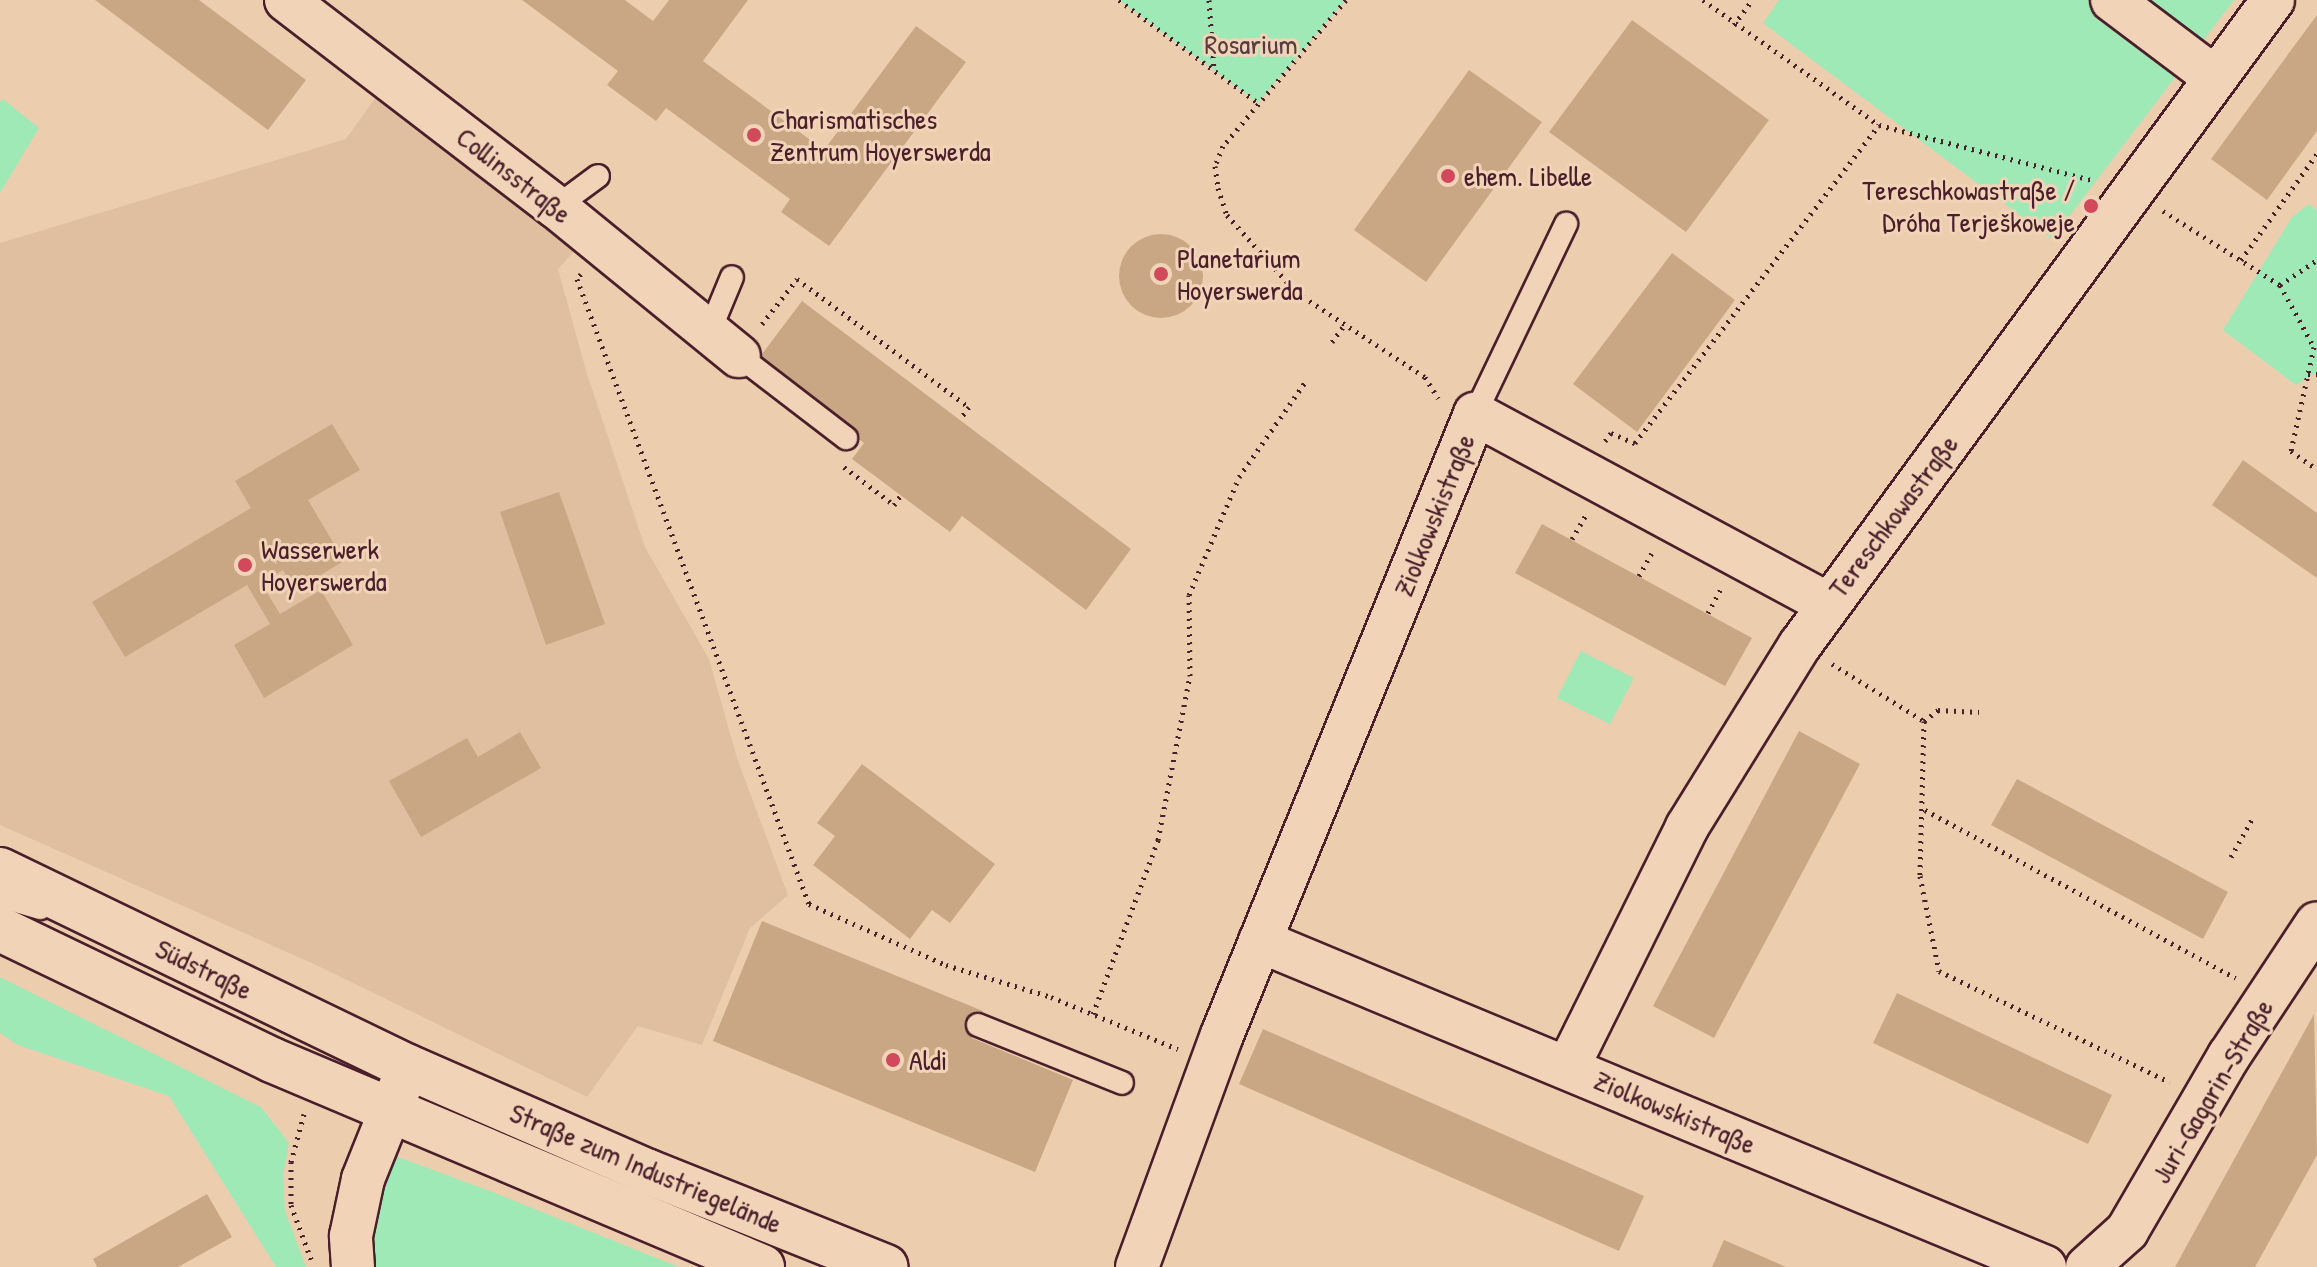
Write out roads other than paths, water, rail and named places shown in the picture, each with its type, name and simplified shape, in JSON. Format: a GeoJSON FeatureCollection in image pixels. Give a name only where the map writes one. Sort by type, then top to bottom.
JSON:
{"type":"FeatureCollection","features":[{"type":"Feature","properties":{"kind":"main road","name":"Südstraße"},"geometry":{"type":"LineString","coordinates":[[0,870],[408,1067]]}},
{"type":"Feature","properties":{"kind":"main road","name":"Südstraße"},"geometry":{"type":"LineString","coordinates":[[0,929],[272,1060],[391,1110]]}},
{"type":"Feature","properties":{"kind":"main road","name":"Straße zum Industriegelände"},"geometry":{"type":"LineString","coordinates":[[408,1067],[646,1171],[886,1267]]}},
{"type":"Feature","properties":{"kind":"main road","name":"Straße zum Industriegelände"},"geometry":{"type":"LineString","coordinates":[[391,1110],[762,1267]]}},
{"type":"Feature","properties":{"kind":"street","name":"Collinsstraße"},"geometry":{"type":"LineString","coordinates":[[286,0],[556,207],[724,343]]}},
{"type":"Feature","properties":{"kind":"street"},"geometry":{"type":"LineString","coordinates":[[2112,0],[2214,77]]}},
{"type":"Feature","properties":{"kind":"street","name":"Tereschkowastraße"},"geometry":{"type":"LineString","coordinates":[[1568,1067],[1687,827],[1800,645],[2273,0]]}},
{"type":"Feature","properties":{"kind":"street","name":"Ziolkowskistraße"},"geometry":{"type":"LineString","coordinates":[[1137,1267],[1457,406],[1828,604]]}},
{"type":"Feature","properties":{"kind":"street","name":"Juri-Gagarin-Straße"},"geometry":{"type":"LineString","coordinates":[[2095,1262],[2127,1231],[2205,1099],[2317,923]]}},
{"type":"Feature","properties":{"kind":"street","name":"Ziolkowskistraße"},"geometry":{"type":"LineString","coordinates":[[1260,941],[2045,1267]]}},
{"type":"Feature","properties":{"kind":"street"},"geometry":{"type":"LineString","coordinates":[[353,1267],[351,1236],[363,1179],[408,1067]]}},
{"type":"Feature","properties":{"kind":"lane"},"geometry":{"type":"LineString","coordinates":[[556,207],[598,176]]}},
{"type":"Feature","properties":{"kind":"lane"},"geometry":{"type":"LineString","coordinates":[[1457,406],[1566,224]]}},
{"type":"Feature","properties":{"kind":"lane"},"geometry":{"type":"LineString","coordinates":[[732,277],[724,343],[846,438]]}},
{"type":"Feature","properties":{"kind":"lane"},"geometry":{"type":"LineString","coordinates":[[0,896],[51,911],[92,914]]}},
{"type":"Feature","properties":{"kind":"lane"},"geometry":{"type":"LineString","coordinates":[[978,1025],[1122,1083]]}},
{"type":"Feature","properties":{"kind":"place","name":"Charismatisches Zentrum Hoyerswerda"},"geometry":{"type":"Point","coordinates":[754,135]}},
{"type":"Feature","properties":{"kind":"place","name":"ehem. Libelle"},"geometry":{"type":"Point","coordinates":[1448,176]}},
{"type":"Feature","properties":{"kind":"place","name":"Tereschkowastraße / Dróha Terješkoweje"},"geometry":{"type":"Point","coordinates":[2091,206]}},
{"type":"Feature","properties":{"kind":"place","name":"Planetarium Hoyerswerda"},"geometry":{"type":"Point","coordinates":[1161,274]}},
{"type":"Feature","properties":{"kind":"place","name":"Wasserwerk Hoyerswerda"},"geometry":{"type":"Point","coordinates":[245,565]}},
{"type":"Feature","properties":{"kind":"place","name":"Aldi"},"geometry":{"type":"Point","coordinates":[893,1060]}},
{"type":"Feature","properties":{"kind":"park label","name":"Rosarium"},"geometry":{"type":"Point","coordinates":[1251,44]}}]}
